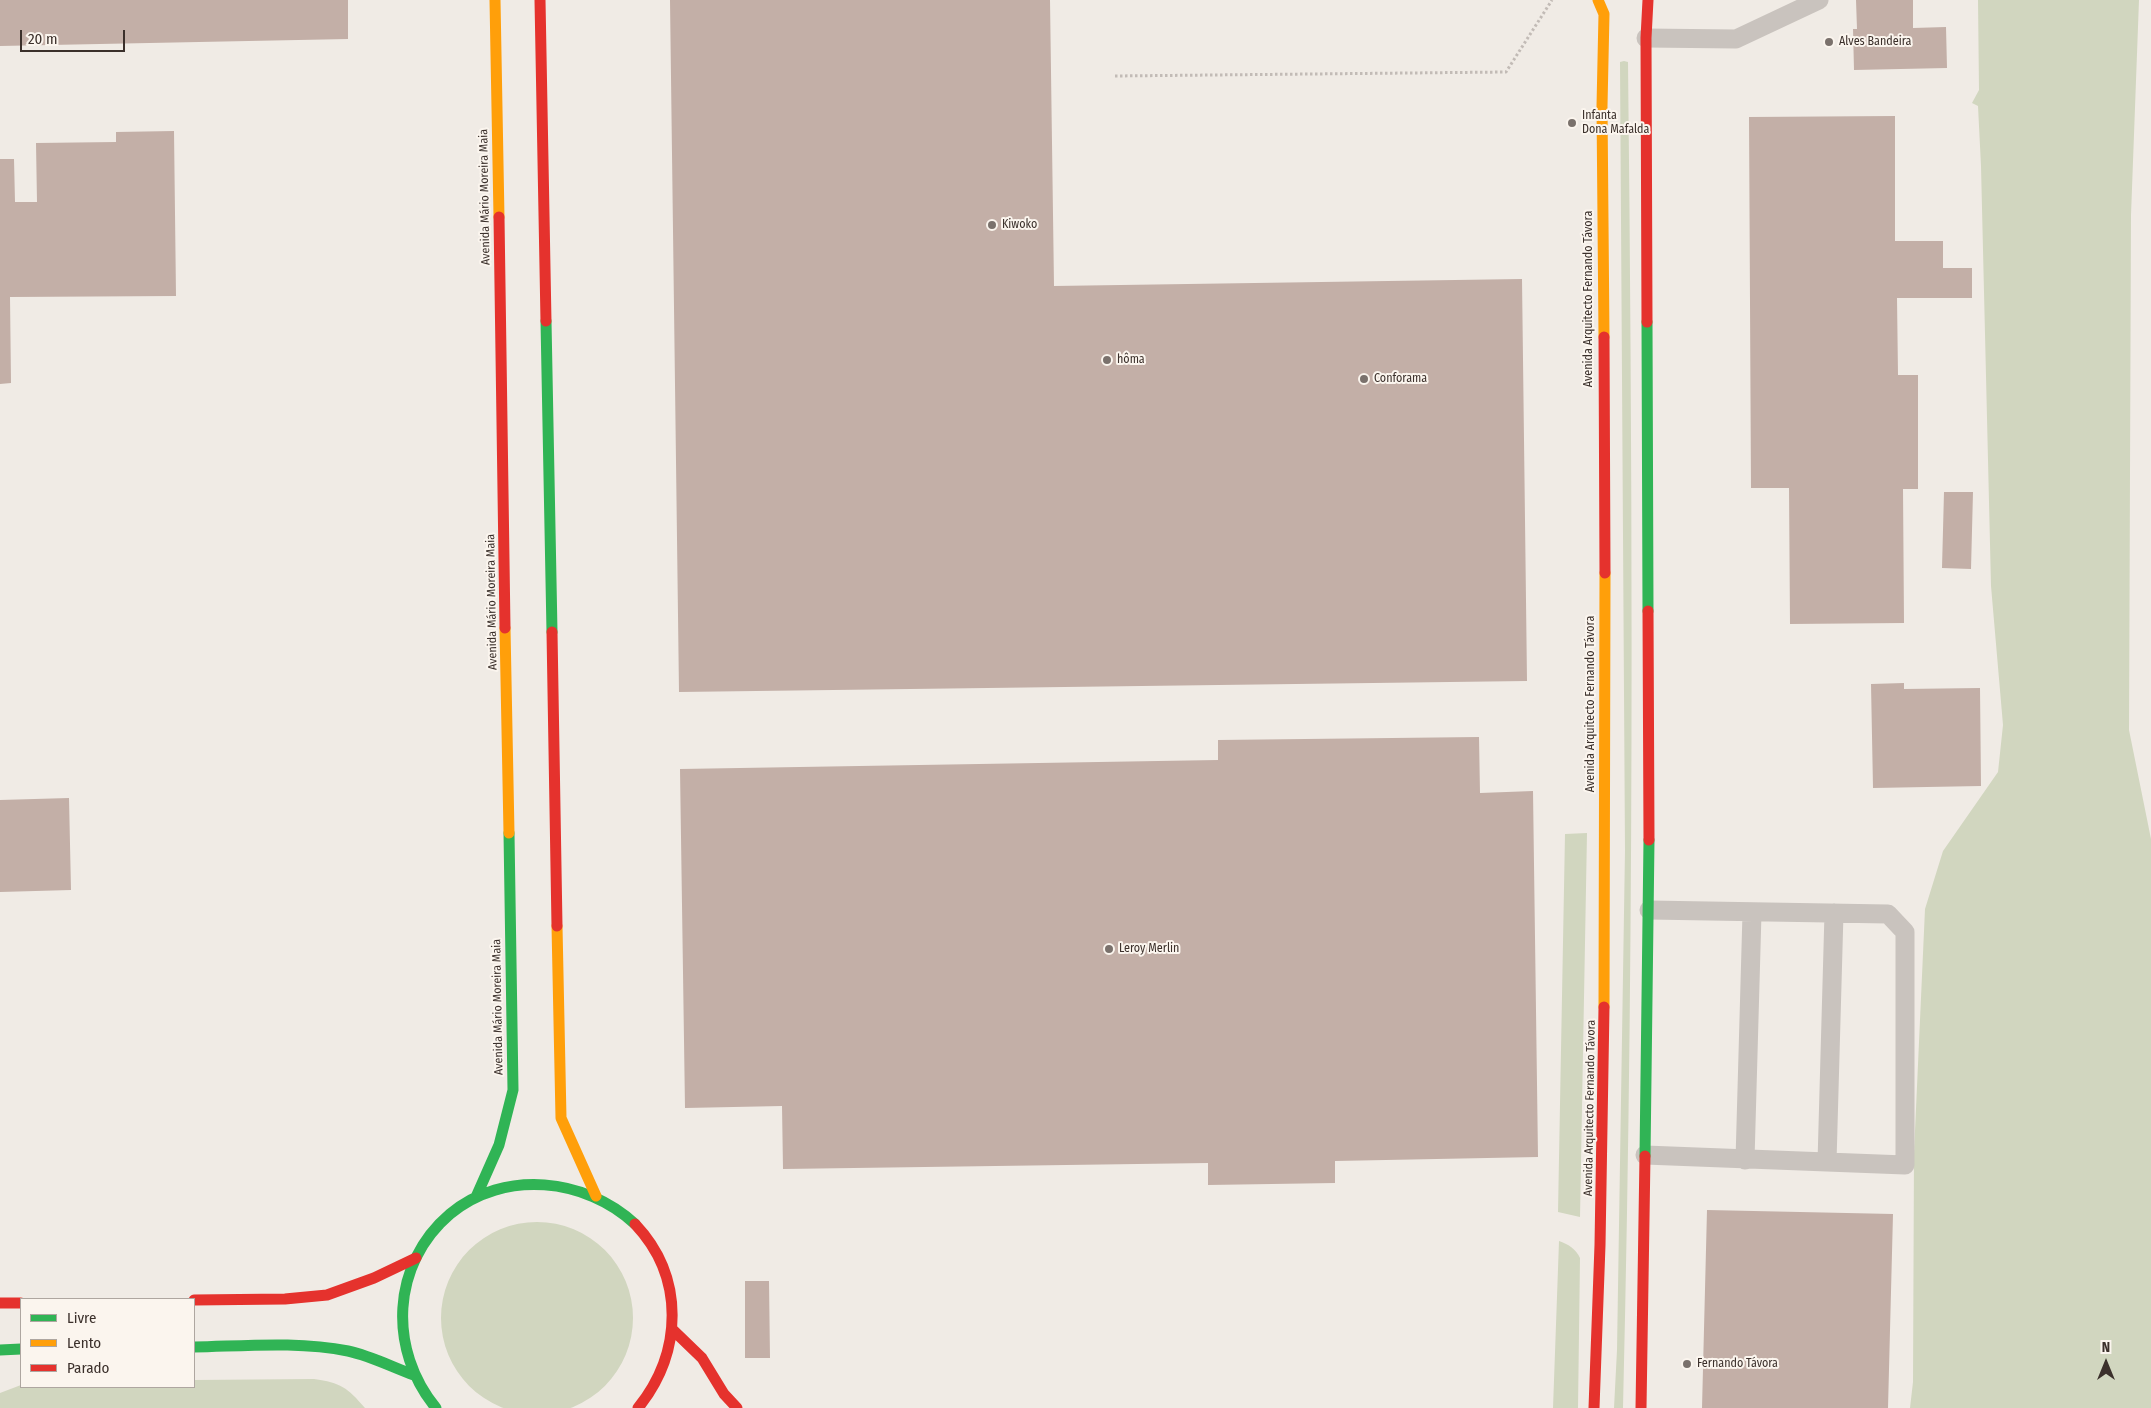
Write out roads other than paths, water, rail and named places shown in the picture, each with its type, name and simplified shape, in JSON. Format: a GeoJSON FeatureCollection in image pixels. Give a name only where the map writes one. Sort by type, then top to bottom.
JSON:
{"type":"FeatureCollection","features":[{"type":"Feature","properties":{"kind":"main road","name":"Avenida Mário Moreira Maia"},"geometry":{"type":"LineString","coordinates":[[476,1197],[496,1155],[507,1123],[513,1090],[496,0]]}},
{"type":"Feature","properties":{"kind":"main road"},"geometry":{"type":"LineString","coordinates":[[540,0],[561,1118],[596,1196]]}},
{"type":"Feature","properties":{"kind":"main road","name":"Avenida Arquitecto Fernando Távora"},"geometry":{"type":"LineString","coordinates":[[1594,1408],[1601,1245],[1606,918],[1602,125],[1604,14],[1598,0]]}},
{"type":"Feature","properties":{"kind":"main road"},"geometry":{"type":"LineString","coordinates":[[1641,1408],[1649,910],[1646,38],[1648,0]]}},
{"type":"Feature","properties":{"kind":"main road"},"geometry":{"type":"LineString","coordinates":[[436,1408],[414,1375],[402,1336],[403,1296],[416,1258],[432,1233],[452,1213],[476,1197],[505,1186],[536,1182],[567,1186],[596,1196],[630,1218],[655,1249],[670,1286],[673,1330],[666,1364],[650,1395],[638,1408]]}},
{"type":"Feature","properties":{"kind":"main road"},"geometry":{"type":"LineString","coordinates":[[195,1300],[285,1299],[327,1295],[374,1278],[416,1258]]}},
{"type":"Feature","properties":{"kind":"main road"},"geometry":{"type":"LineString","coordinates":[[0,1304],[20,1303]]}},
{"type":"Feature","properties":{"kind":"main road"},"geometry":{"type":"LineString","coordinates":[[673,1330],[702,1358],[724,1394],[736,1408]]}},
{"type":"Feature","properties":{"kind":"main road"},"geometry":{"type":"LineString","coordinates":[[195,1347],[283,1346],[341,1350],[379,1361],[414,1375]]}},
{"type":"Feature","properties":{"kind":"lane"},"geometry":{"type":"LineString","coordinates":[[1646,38],[1736,38],[1819,0]]}},
{"type":"Feature","properties":{"kind":"lane"},"geometry":{"type":"LineString","coordinates":[[1645,1155],[1905,1165],[1905,932],[1888,914],[1649,910]]}},
{"type":"Feature","properties":{"kind":"lane"},"geometry":{"type":"LineString","coordinates":[[1745,1160],[1752,912]]}},
{"type":"Feature","properties":{"kind":"lane"},"geometry":{"type":"LineString","coordinates":[[1827,1162],[1834,913]]}},
{"type":"Feature","properties":{"kind":"place","name":"Alves Bandeira"},"geometry":{"type":"Point","coordinates":[1829,42]}},
{"type":"Feature","properties":{"kind":"place","name":"Infanta Dona Mafalda"},"geometry":{"type":"Point","coordinates":[1572,123]}},
{"type":"Feature","properties":{"kind":"place","name":"Kiwoko"},"geometry":{"type":"Point","coordinates":[992,225]}},
{"type":"Feature","properties":{"kind":"place","name":"hôma"},"geometry":{"type":"Point","coordinates":[1107,360]}},
{"type":"Feature","properties":{"kind":"place","name":"Conforama"},"geometry":{"type":"Point","coordinates":[1364,379]}},
{"type":"Feature","properties":{"kind":"place","name":"Leroy Merlin"},"geometry":{"type":"Point","coordinates":[1109,949]}},
{"type":"Feature","properties":{"kind":"place","name":"Fernando Távora"},"geometry":{"type":"Point","coordinates":[1687,1364]}}]}
